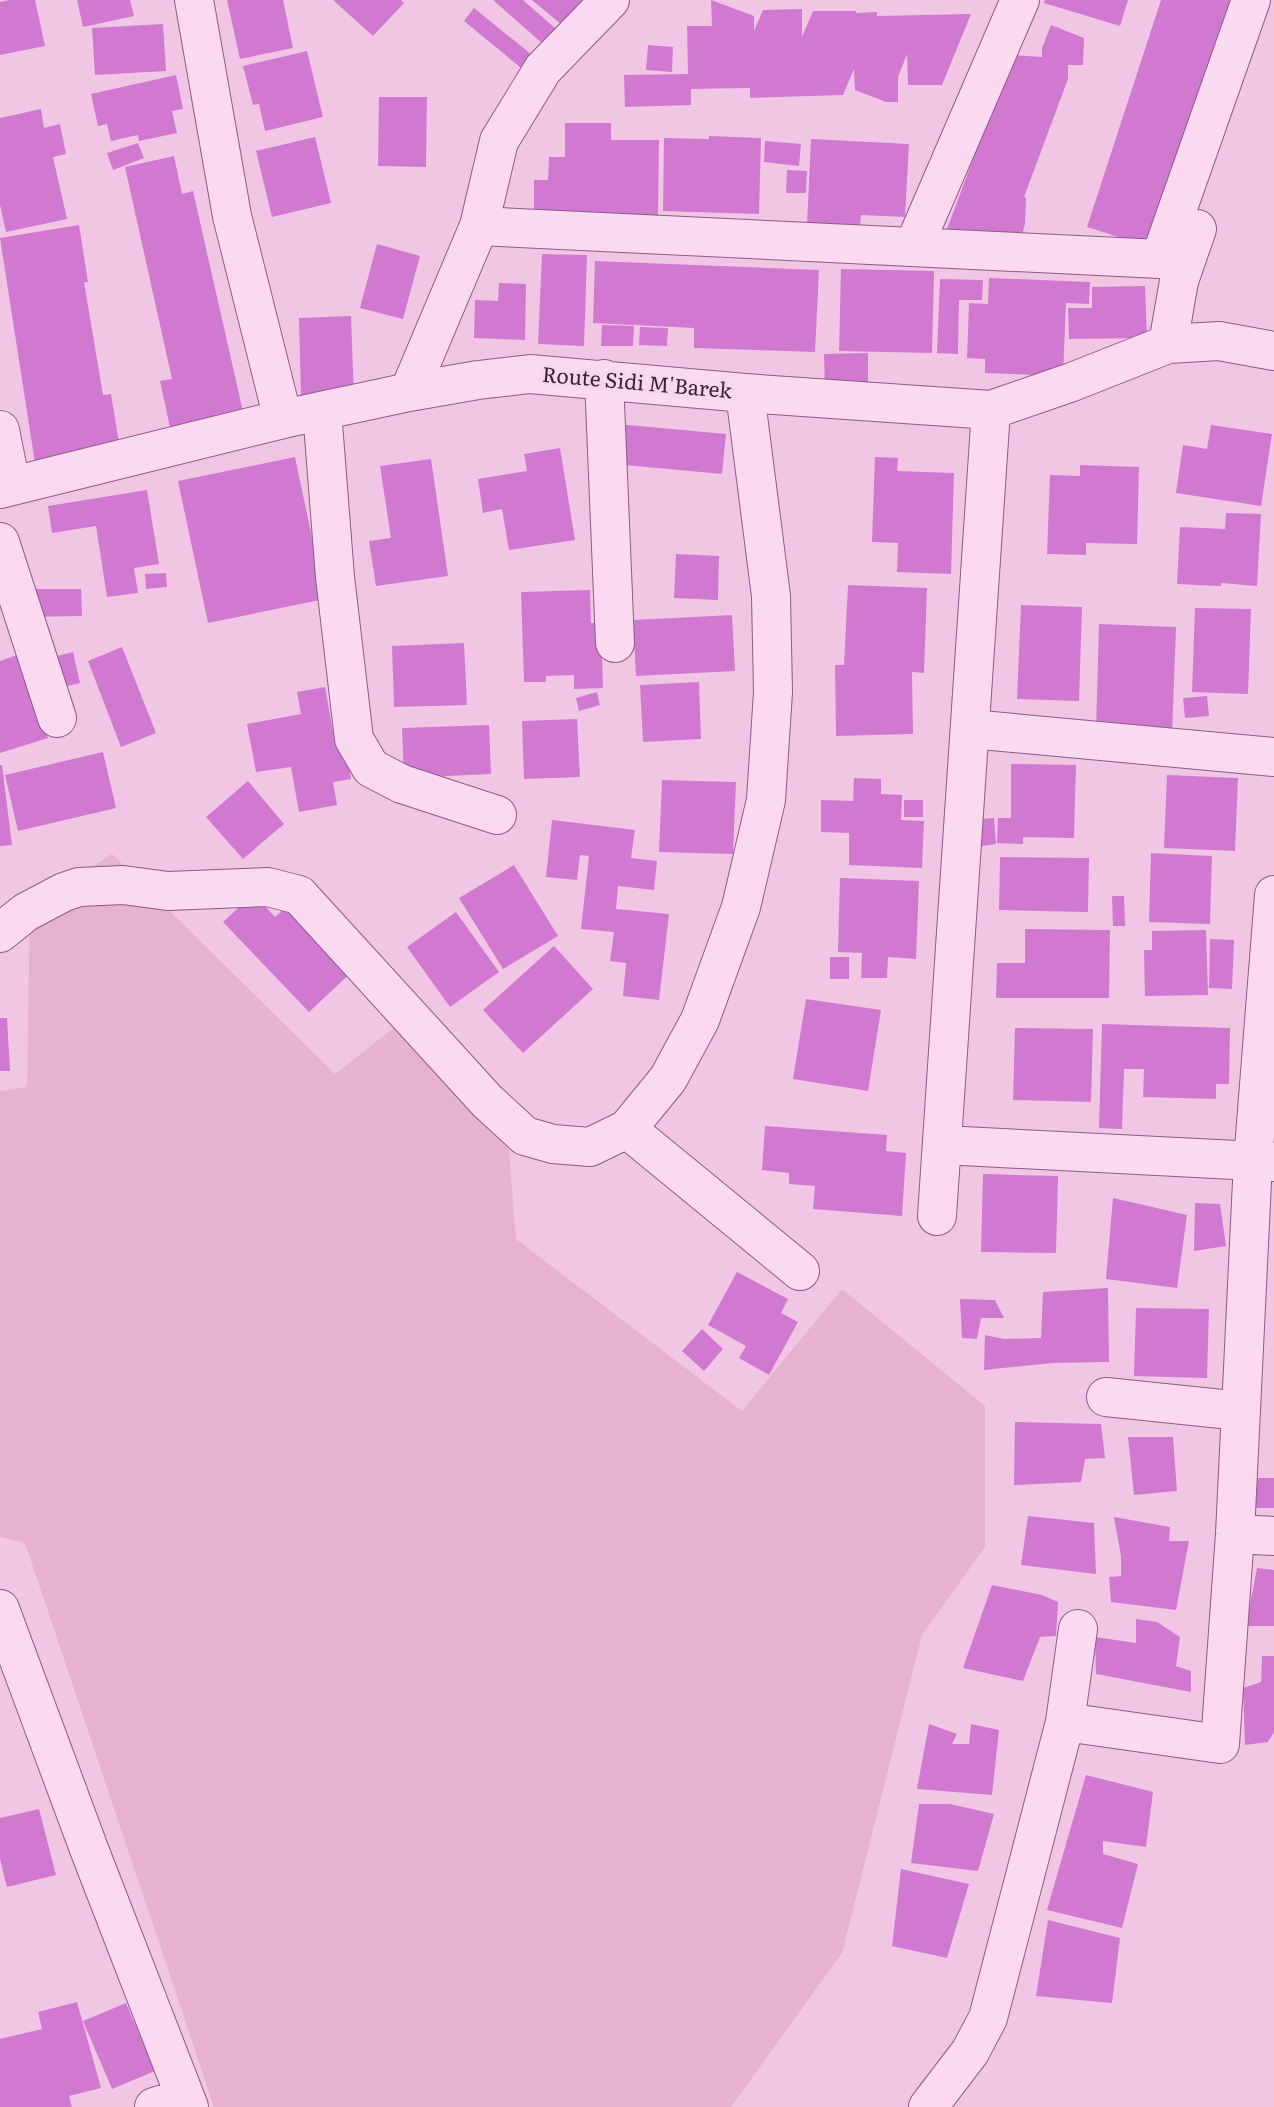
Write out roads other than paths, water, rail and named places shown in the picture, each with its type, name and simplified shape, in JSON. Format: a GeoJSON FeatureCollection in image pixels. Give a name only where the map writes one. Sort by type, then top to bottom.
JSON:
{"type":"FeatureCollection","features":[{"type":"Feature","properties":{"kind":"street"},"geometry":{"type":"LineString","coordinates":[[194,0],[232,216],[282,419]]}},
{"type":"Feature","properties":{"kind":"street"},"geometry":{"type":"LineString","coordinates":[[409,392],[479,226],[499,141],[543,69],[610,0]]}},
{"type":"Feature","properties":{"kind":"street"},"geometry":{"type":"LineString","coordinates":[[914,246],[1020,0]]}},
{"type":"Feature","properties":{"kind":"street"},"geometry":{"type":"LineString","coordinates":[[479,226],[1160,259],[1251,0]]}},
{"type":"Feature","properties":{"kind":"street"},"geometry":{"type":"LineString","coordinates":[[1168,344],[1179,281],[1274,9]]}},
{"type":"Feature","properties":{"kind":"street","name":"Route Sidi M'Barek"},"geometry":{"type":"LineString","coordinates":[[5,487],[282,419],[409,392],[530,374],[745,393],[991,410],[1168,344],[1219,341],[1274,351]]}},
{"type":"Feature","properties":{"kind":"street"},"geometry":{"type":"LineString","coordinates":[[604,379],[615,643]]}},
{"type":"Feature","properties":{"kind":"street"},"geometry":{"type":"LineString","coordinates":[[0,933],[26,912],[79,887],[123,885],[168,891],[268,887],[299,895],[486,1101],[525,1136],[553,1144],[590,1147],[627,1129],[668,1079],[700,1020],[741,907],[766,800],[773,692],[771,596],[745,393]]}},
{"type":"Feature","properties":{"kind":"street"},"geometry":{"type":"LineString","coordinates":[[937,1216],[991,410]]}},
{"type":"Feature","properties":{"kind":"street"},"geometry":{"type":"LineString","coordinates":[[322,411],[335,578],[354,740],[371,768],[381,774],[402,784],[497,816]]}},
{"type":"Feature","properties":{"kind":"street"},"geometry":{"type":"LineString","coordinates":[[0,430],[5,487]]}},
{"type":"Feature","properties":{"kind":"street"},"geometry":{"type":"LineString","coordinates":[[0,542],[57,718]]}},
{"type":"Feature","properties":{"kind":"street"},"geometry":{"type":"LineString","coordinates":[[970,729],[1274,757]]}},
{"type":"Feature","properties":{"kind":"street"},"geometry":{"type":"LineString","coordinates":[[1065,1722],[1220,1744],[1241,1411],[1263,1161],[1274,895]]}},
{"type":"Feature","properties":{"kind":"street"},"geometry":{"type":"LineString","coordinates":[[627,1129],[800,1271]]}},
{"type":"Feature","properties":{"kind":"street"},"geometry":{"type":"LineString","coordinates":[[943,1145],[1263,1161]]}},
{"type":"Feature","properties":{"kind":"street"},"geometry":{"type":"LineString","coordinates":[[1106,1397],[1241,1411]]}},
{"type":"Feature","properties":{"kind":"street"},"geometry":{"type":"LineString","coordinates":[[1235,1534],[1274,1536]]}},
{"type":"Feature","properties":{"kind":"street"},"geometry":{"type":"LineString","coordinates":[[0,1609],[89,1849],[176,2104]]}},
{"type":"Feature","properties":{"kind":"street"},"geometry":{"type":"LineString","coordinates":[[928,2107],[970,2052],[988,2018],[1065,1722],[1078,1629]]}}]}
